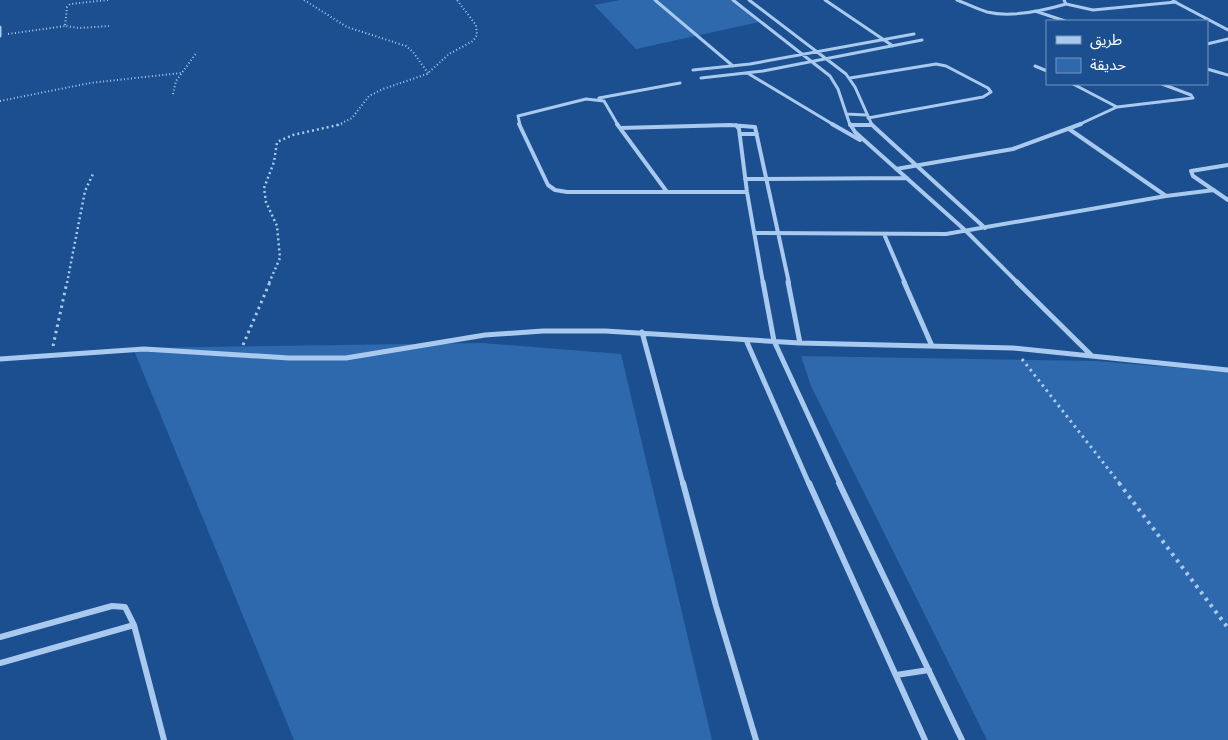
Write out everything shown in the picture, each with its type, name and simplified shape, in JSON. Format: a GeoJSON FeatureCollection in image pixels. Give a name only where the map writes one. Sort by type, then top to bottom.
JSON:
{"type":"FeatureCollection","features":[{"type":"Feature","properties":{"kind":"street"},"geometry":{"type":"LineString","coordinates":[[656,0],[733,66]]}},
{"type":"Feature","properties":{"kind":"street"},"geometry":{"type":"LineString","coordinates":[[733,0],[826,72],[836,84],[850,125],[868,144],[966,231],[1091,355]]}},
{"type":"Feature","properties":{"kind":"street"},"geometry":{"type":"LineString","coordinates":[[749,0],[850,78],[857,87],[871,125],[914,166],[985,228]]}},
{"type":"Feature","properties":{"kind":"street"},"geometry":{"type":"LineString","coordinates":[[825,0],[893,46]]}},
{"type":"Feature","properties":{"kind":"street"},"geometry":{"type":"LineString","coordinates":[[957,0],[990,12],[1034,11],[1065,2],[1093,10],[1176,2]]}},
{"type":"Feature","properties":{"kind":"street"},"geometry":{"type":"LineString","coordinates":[[1171,0],[1228,30]]}},
{"type":"Feature","properties":{"kind":"street"},"geometry":{"type":"LineString","coordinates":[[1034,11],[1062,20]]}},
{"type":"Feature","properties":{"kind":"street"},"geometry":{"type":"LineString","coordinates":[[0,27],[0,36]]}},
{"type":"Feature","properties":{"kind":"street"},"geometry":{"type":"LineString","coordinates":[[692,70],[733,66],[914,34]]}},
{"type":"Feature","properties":{"kind":"street"},"geometry":{"type":"LineString","coordinates":[[1208,44],[1228,39]]}},
{"type":"Feature","properties":{"kind":"street"},"geometry":{"type":"LineString","coordinates":[[701,78],[749,74],[922,40]]}},
{"type":"Feature","properties":{"kind":"street"},"geometry":{"type":"LineString","coordinates":[[846,114],[867,116],[983,97],[991,92],[988,88],[946,66],[936,64],[850,78]]}},
{"type":"Feature","properties":{"kind":"street"},"geometry":{"type":"LineString","coordinates":[[1035,66],[1046,71]]}},
{"type":"Feature","properties":{"kind":"street"},"geometry":{"type":"LineString","coordinates":[[1208,69],[1228,76]]}},
{"type":"Feature","properties":{"kind":"street"},"geometry":{"type":"LineString","coordinates":[[749,74],[868,144]]}},
{"type":"Feature","properties":{"kind":"street"},"geometry":{"type":"LineString","coordinates":[[596,99],[680,83]]}},
{"type":"Feature","properties":{"kind":"street"},"geometry":{"type":"LineString","coordinates":[[1075,85],[1117,107]]}},
{"type":"Feature","properties":{"kind":"street"},"geometry":{"type":"LineString","coordinates":[[896,168],[1013,149],[1069,129],[1117,107],[1193,98],[1191,95],[1165,85]]}},
{"type":"Feature","properties":{"kind":"street"},"geometry":{"type":"LineString","coordinates":[[667,192],[620,128],[605,102],[586,98],[518,116],[518,121],[548,185],[554,190],[567,192],[667,192],[747,192]]}},
{"type":"Feature","properties":{"kind":"street"},"geometry":{"type":"LineString","coordinates":[[736,125],[740,134],[747,192],[774,341],[829,462],[962,740]]}},
{"type":"Feature","properties":{"kind":"street"},"geometry":{"type":"LineString","coordinates":[[850,125],[871,125]]}},
{"type":"Feature","properties":{"kind":"street"},"geometry":{"type":"LineString","coordinates":[[620,128],[754,126],[768,179],[800,343]]}},
{"type":"Feature","properties":{"kind":"street"},"geometry":{"type":"LineString","coordinates":[[1069,129],[1166,196]]}},
{"type":"Feature","properties":{"kind":"street"},"geometry":{"type":"LineString","coordinates":[[740,134],[757,134]]}},
{"type":"Feature","properties":{"kind":"street"},"geometry":{"type":"LineString","coordinates":[[1228,165],[1191,171],[1193,176],[1228,200]]}},
{"type":"Feature","properties":{"kind":"street"},"geometry":{"type":"LineString","coordinates":[[745,179],[907,178]]}},
{"type":"Feature","properties":{"kind":"street"},"geometry":{"type":"LineString","coordinates":[[754,233],[935,234],[966,231],[1166,196],[1214,190]]}},
{"type":"Feature","properties":{"kind":"street"},"geometry":{"type":"LineString","coordinates":[[884,234],[932,346]]}},
{"type":"Feature","properties":{"kind":"street"},"geometry":{"type":"LineString","coordinates":[[0,358],[144,349],[238,355],[346,358],[367,356],[452,339],[542,331],[642,332],[800,343],[1014,348],[1228,370]]}},
{"type":"Feature","properties":{"kind":"street"},"geometry":{"type":"LineString","coordinates":[[642,332],[716,606],[756,740]]}},
{"type":"Feature","properties":{"kind":"street"},"geometry":{"type":"LineString","coordinates":[[746,340],[925,740]]}},
{"type":"Feature","properties":{"kind":"street"},"geometry":{"type":"LineString","coordinates":[[0,637],[116,605],[126,607],[134,625],[164,740]]}},
{"type":"Feature","properties":{"kind":"street"},"geometry":{"type":"LineString","coordinates":[[0,663],[134,625]]}},
{"type":"Feature","properties":{"kind":"street"},"geometry":{"type":"LineString","coordinates":[[896,675],[928,670]]}},
{"type":"Feature","properties":{"kind":"path"},"geometry":{"type":"LineString","coordinates":[[65,26],[67,7],[70,4],[108,0]]}},
{"type":"Feature","properties":{"kind":"path"},"geometry":{"type":"LineString","coordinates":[[304,0],[347,27],[406,46],[413,52],[428,73]]}},
{"type":"Feature","properties":{"kind":"path"},"geometry":{"type":"LineString","coordinates":[[238,355],[280,258],[277,226],[266,202],[264,188],[274,162],[277,142],[294,135],[346,123],[353,117],[367,98],[399,83],[428,73],[454,51],[473,42],[477,38],[478,29],[457,0]]}},
{"type":"Feature","properties":{"kind":"path"},"geometry":{"type":"LineString","coordinates":[[0,36],[65,26],[79,28],[109,26]]}},
{"type":"Feature","properties":{"kind":"path"},"geometry":{"type":"LineString","coordinates":[[174,94],[176,81],[197,52]]}},
{"type":"Feature","properties":{"kind":"path"},"geometry":{"type":"LineString","coordinates":[[0,101],[121,77],[181,73]]}},
{"type":"Feature","properties":{"kind":"path"},"geometry":{"type":"LineString","coordinates":[[51,354],[58,328],[85,191],[93,174]]}},
{"type":"Feature","properties":{"kind":"path"},"geometry":{"type":"LineString","coordinates":[[1014,348],[1130,497],[1228,628]]}},
{"type":"Feature","properties":{"kind":"green space"},"geometry":{"type":"Polygon","coordinates":[[[620,0],[736,0],[759,22],[636,49],[594,5],[620,0]]]}},
{"type":"Feature","properties":{"kind":"green space"},"geometry":{"type":"Polygon","coordinates":[[[482,343],[621,354],[712,740],[294,740],[133,348],[482,343]]]}},
{"type":"Feature","properties":{"kind":"green space"},"geometry":{"type":"Polygon","coordinates":[[[801,356],[1097,361],[1228,372],[1228,740],[987,740],[811,386],[801,356]]]}}]}
